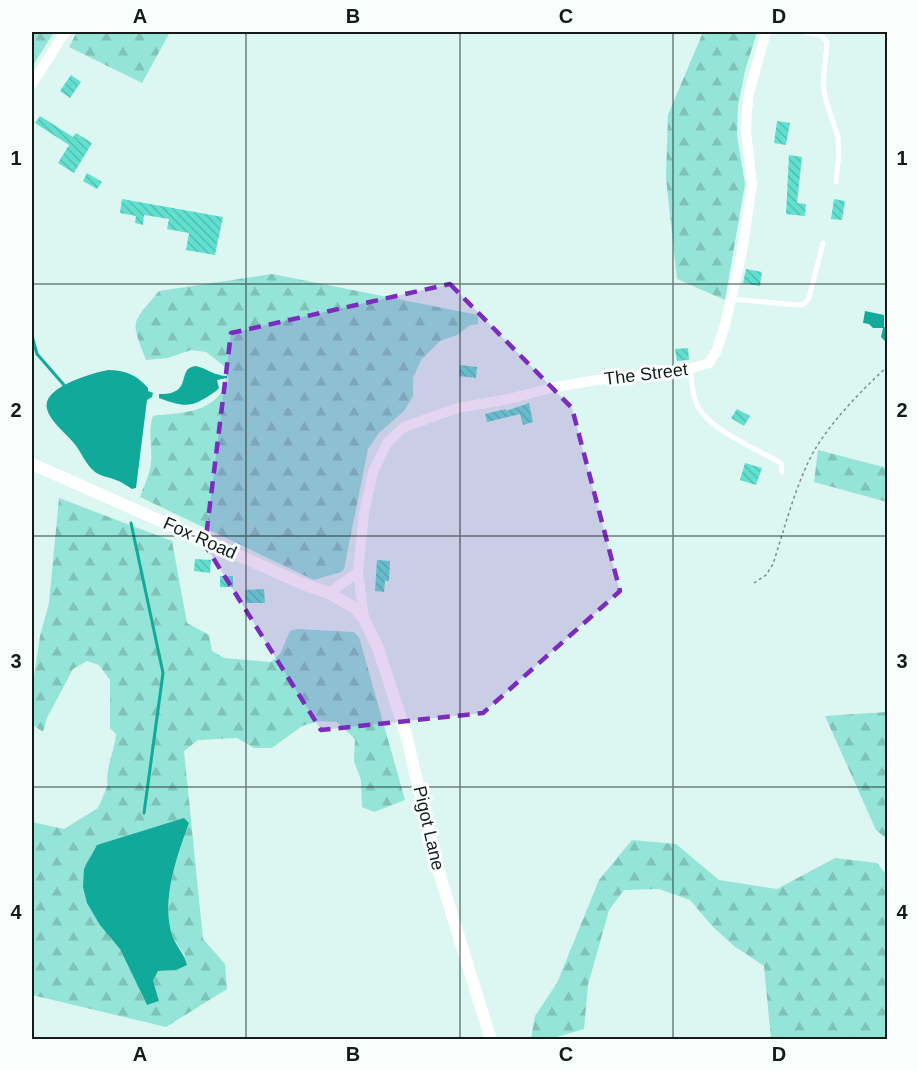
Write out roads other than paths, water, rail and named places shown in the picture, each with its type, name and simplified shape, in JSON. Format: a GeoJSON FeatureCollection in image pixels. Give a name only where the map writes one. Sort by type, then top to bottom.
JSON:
{"type":"FeatureCollection","features":[{"type":"Feature","properties":{"kind":"street"},"geometry":{"type":"LineString","coordinates":[[32,84],[65,32]]}},
{"type":"Feature","properties":{"kind":"street","name":"The Street"},"geometry":{"type":"LineString","coordinates":[[364,619],[358,572],[364,513],[373,472],[387,443],[404,427],[458,408],[509,399],[555,387],[690,369],[709,363],[716,352],[732,299],[742,252],[752,185],[746,131],[747,111],[766,32]]}},
{"type":"Feature","properties":{"kind":"street","name":"Fox Road"},"geometry":{"type":"LineString","coordinates":[[32,464],[303,584],[329,592],[355,608],[364,619]]}},
{"type":"Feature","properties":{"kind":"street"},"geometry":{"type":"LineString","coordinates":[[329,592],[358,572]]}},
{"type":"Feature","properties":{"kind":"street","name":"Pigot Lane"},"geometry":{"type":"LineString","coordinates":[[364,619],[378,648],[406,734],[437,866],[491,1040]]}},
{"type":"Feature","properties":{"kind":"lane"},"geometry":{"type":"LineString","coordinates":[[804,32],[821,35],[827,42],[823,84],[838,137],[836,182]]}},
{"type":"Feature","properties":{"kind":"lane"},"geometry":{"type":"LineString","coordinates":[[732,299],[804,304],[809,298],[823,243]]}},
{"type":"Feature","properties":{"kind":"lane"},"geometry":{"type":"LineString","coordinates":[[690,369],[697,405],[706,417],[717,427],[781,463],[782,472]]}},
{"type":"Feature","properties":{"kind":"waterway"},"geometry":{"type":"LineString","coordinates":[[32,336],[37,354],[64,385]]}},
{"type":"Feature","properties":{"kind":"waterway"},"geometry":{"type":"LineString","coordinates":[[131,523],[163,673],[144,813]]}}]}
